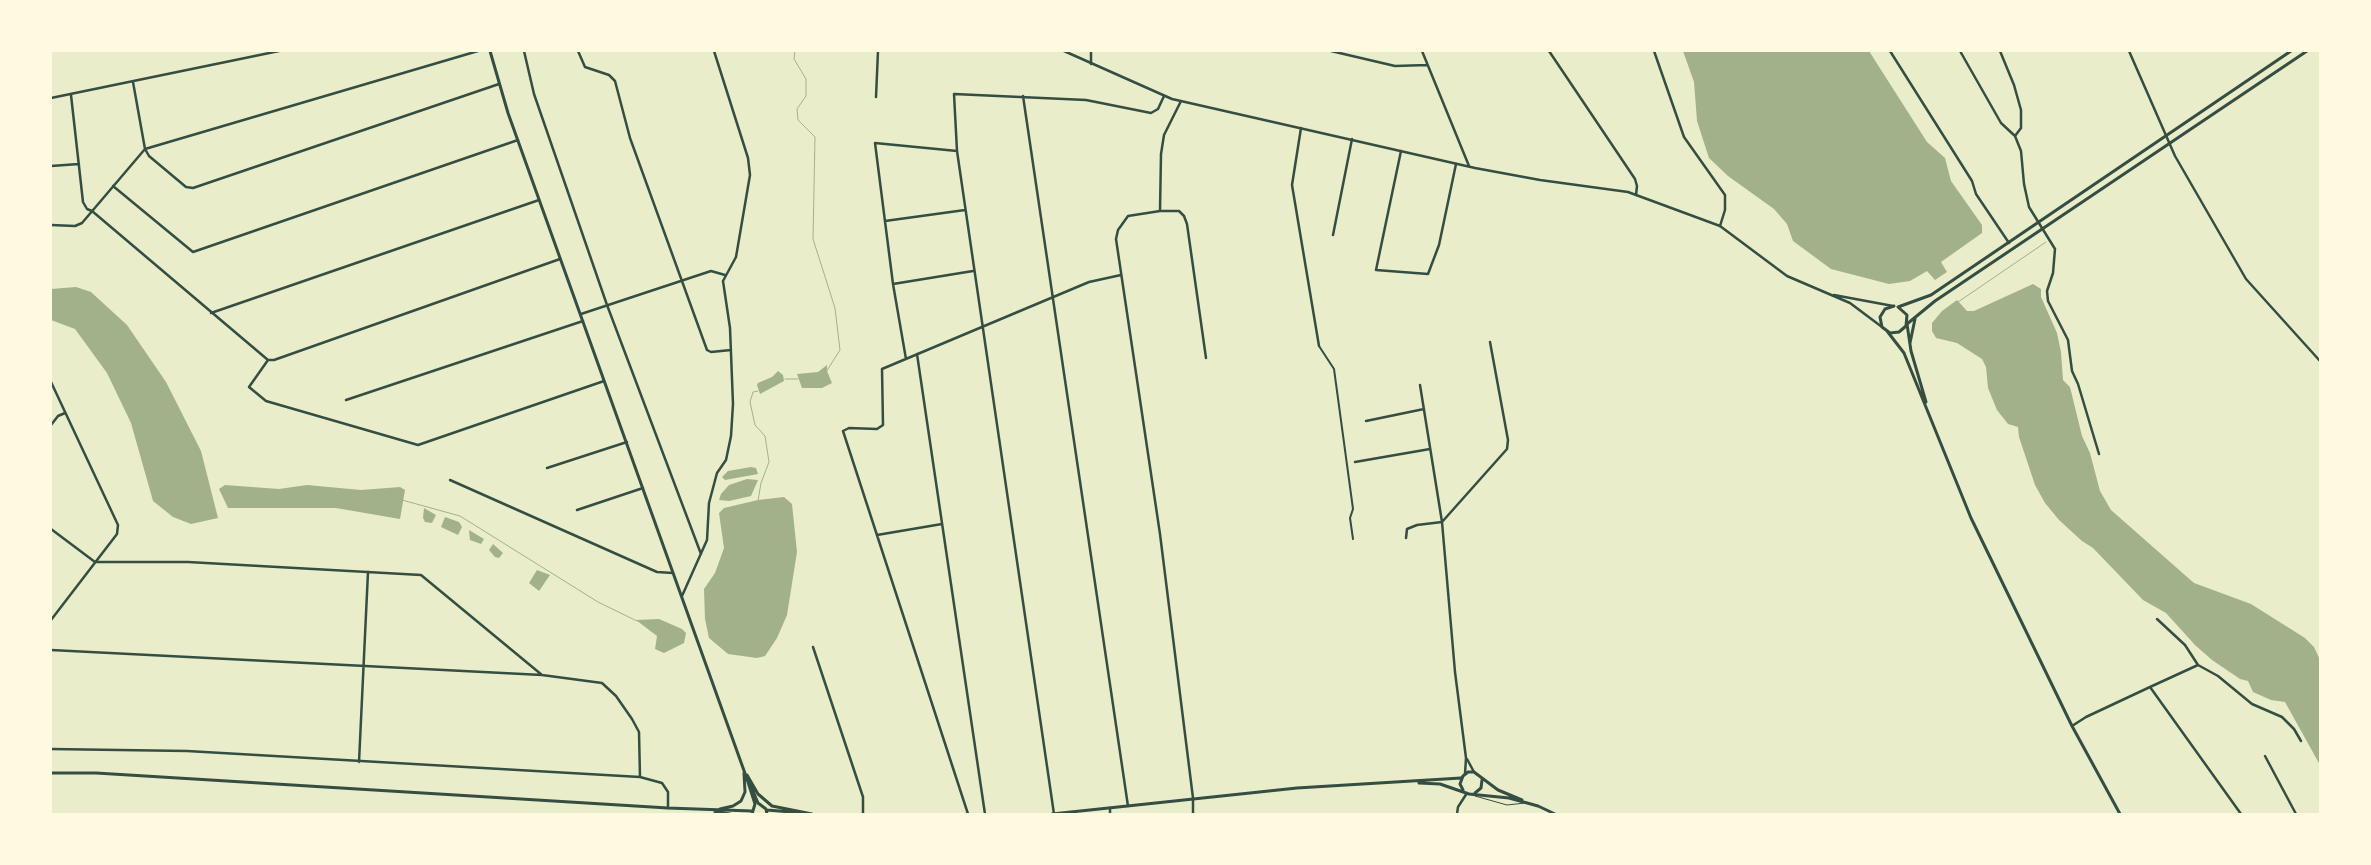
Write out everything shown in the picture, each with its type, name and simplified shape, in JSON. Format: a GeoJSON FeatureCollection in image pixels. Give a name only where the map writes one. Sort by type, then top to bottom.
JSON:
{"type":"FeatureCollection","features":[{"type":"Feature","properties":{"kind":"main road"},"geometry":{"type":"LineString","coordinates":[[490,51],[499,84],[539,200],[747,779],[755,804],[752,811]]}},
{"type":"Feature","properties":{"kind":"main road"},"geometry":{"type":"LineString","coordinates":[[2120,814],[2072,726],[1971,518],[1904,354],[1882,327],[1880,317],[1885,309],[1931,295],[2291,51]]}},
{"type":"Feature","properties":{"kind":"main road"},"geometry":{"type":"LineString","coordinates":[[1887,332],[1899,332],[1935,301],[2307,51]]}},
{"type":"Feature","properties":{"kind":"main road"},"geometry":{"type":"LineString","coordinates":[[2271,64],[2276,72]]}},
{"type":"Feature","properties":{"kind":"main road"},"geometry":{"type":"LineString","coordinates":[[1896,306],[1907,315],[1910,346],[1929,413]]}},
{"type":"Feature","properties":{"kind":"main road"},"geometry":{"type":"LineString","coordinates":[[1910,346],[1916,318]]}},
{"type":"Feature","properties":{"kind":"main road"},"geometry":{"type":"LineString","coordinates":[[714,810],[734,806],[741,801],[744,792],[743,768]]}},
{"type":"Feature","properties":{"kind":"main road"},"geometry":{"type":"LineString","coordinates":[[743,768],[758,794],[767,803],[777,808],[812,814]]}},
{"type":"Feature","properties":{"kind":"main road"},"geometry":{"type":"LineString","coordinates":[[1463,790],[1460,784],[1461,778],[1465,774],[1474,772],[1482,780],[1510,796],[1555,814]]}},
{"type":"Feature","properties":{"kind":"main road"},"geometry":{"type":"LineString","coordinates":[[51,774],[96,773],[702,810],[752,811],[762,806]]}},
{"type":"Feature","properties":{"kind":"main road"},"geometry":{"type":"LineString","coordinates":[[1053,814],[1298,788],[1461,778]]}},
{"type":"Feature","properties":{"kind":"main road"},"geometry":{"type":"LineString","coordinates":[[747,779],[756,799],[767,812],[806,814]]}},
{"type":"Feature","properties":{"kind":"main road"},"geometry":{"type":"LineString","coordinates":[[1473,794],[1481,788],[1482,780]]}},
{"type":"Feature","properties":{"kind":"main road"},"geometry":{"type":"LineString","coordinates":[[1403,782],[1440,784],[1463,790],[1467,793],[1509,798],[1538,806]]}},
{"type":"Feature","properties":{"kind":"main road"},"geometry":{"type":"LineString","coordinates":[[702,810],[730,814]]}},
{"type":"Feature","properties":{"kind":"street"},"geometry":{"type":"LineString","coordinates":[[51,98],[278,51]]}},
{"type":"Feature","properties":{"kind":"street"},"geometry":{"type":"LineString","coordinates":[[51,225],[78,226],[145,148],[478,51]]}},
{"type":"Feature","properties":{"kind":"street"},"geometry":{"type":"LineString","coordinates":[[524,51],[542,118],[607,305],[701,554]]}},
{"type":"Feature","properties":{"kind":"street"},"geometry":{"type":"LineString","coordinates":[[578,51],[585,67],[609,75],[615,81],[630,138],[680,281],[707,350],[711,352],[731,350]]}},
{"type":"Feature","properties":{"kind":"street"},"geometry":{"type":"LineString","coordinates":[[682,596],[708,537],[707,512],[716,476],[726,460],[731,436],[732,376],[730,322],[723,284],[725,274],[731,267],[737,254],[750,175],[748,158],[714,51]]}},
{"type":"Feature","properties":{"kind":"street"},"geometry":{"type":"LineString","coordinates":[[876,97],[878,51]]}},
{"type":"Feature","properties":{"kind":"street"},"geometry":{"type":"LineString","coordinates":[[1064,51],[1164,96],[1181,101],[1456,164],[1540,180],[1621,190],[1636,195],[1720,226],[1793,279],[1833,294],[1850,303],[1882,327]]}},
{"type":"Feature","properties":{"kind":"street"},"geometry":{"type":"LineString","coordinates":[[1091,51],[1091,64]]}},
{"type":"Feature","properties":{"kind":"street"},"geometry":{"type":"LineString","coordinates":[[1331,51],[1395,66],[1428,66]]}},
{"type":"Feature","properties":{"kind":"street"},"geometry":{"type":"LineString","coordinates":[[1422,51],[1469,166]]}},
{"type":"Feature","properties":{"kind":"street"},"geometry":{"type":"LineString","coordinates":[[1549,51],[1635,179],[1637,186],[1636,195]]}},
{"type":"Feature","properties":{"kind":"street"},"geometry":{"type":"LineString","coordinates":[[1654,51],[1684,137],[1725,195],[1725,210],[1720,226]]}},
{"type":"Feature","properties":{"kind":"street"},"geometry":{"type":"LineString","coordinates":[[1890,51],[1972,181],[1976,194],[2009,243]]}},
{"type":"Feature","properties":{"kind":"street"},"geometry":{"type":"LineString","coordinates":[[1960,51],[2001,123],[2016,136],[2021,151],[2024,184],[2029,207],[2055,251],[2053,273],[2047,291],[2048,301],[2068,340],[2072,371],[2078,384],[2099,454]]}},
{"type":"Feature","properties":{"kind":"street"},"geometry":{"type":"LineString","coordinates":[[2000,51],[2020,110],[2021,128],[2016,136]]}},
{"type":"Feature","properties":{"kind":"street"},"geometry":{"type":"LineString","coordinates":[[2129,51],[2166,136],[2193,189],[2246,279],[2320,361]]}},
{"type":"Feature","properties":{"kind":"street"},"geometry":{"type":"LineString","coordinates":[[134,82],[145,148],[149,156],[186,187],[193,188],[499,84]]}},
{"type":"Feature","properties":{"kind":"street"},"geometry":{"type":"LineString","coordinates":[[1053,814],[957,151],[954,94],[1024,96],[1093,101],[1151,113],[1158,110],[1164,96]]}},
{"type":"Feature","properties":{"kind":"street"},"geometry":{"type":"LineString","coordinates":[[71,95],[83,202],[87,209],[92,211],[268,360],[274,360],[560,259]]}},
{"type":"Feature","properties":{"kind":"street"},"geometry":{"type":"LineString","coordinates":[[1024,96],[1128,806]]}},
{"type":"Feature","properties":{"kind":"street"},"geometry":{"type":"LineString","coordinates":[[1160,211],[1161,154],[1164,135],[1181,101]]}},
{"type":"Feature","properties":{"kind":"street"},"geometry":{"type":"LineString","coordinates":[[1301,128],[1292,185],[1319,346],[1334,370],[1353,509],[1350,518],[1353,539]]}},
{"type":"Feature","properties":{"kind":"street"},"geometry":{"type":"LineString","coordinates":[[1333,235],[1352,139]]}},
{"type":"Feature","properties":{"kind":"street"},"geometry":{"type":"LineString","coordinates":[[113,186],[193,252],[518,140]]}},
{"type":"Feature","properties":{"kind":"street"},"geometry":{"type":"LineString","coordinates":[[906,359],[875,143],[957,151]]}},
{"type":"Feature","properties":{"kind":"street"},"geometry":{"type":"LineString","coordinates":[[1401,151],[1376,270],[1428,274],[1439,244],[1456,164]]}},
{"type":"Feature","properties":{"kind":"street"},"geometry":{"type":"LineString","coordinates":[[51,166],[79,164]]}},
{"type":"Feature","properties":{"kind":"street"},"geometry":{"type":"LineString","coordinates":[[211,313],[539,200]]}},
{"type":"Feature","properties":{"kind":"street"},"geometry":{"type":"LineString","coordinates":[[885,221],[966,210]]}},
{"type":"Feature","properties":{"kind":"street"},"geometry":{"type":"LineString","coordinates":[[1193,814],[1193,798],[1160,534],[1116,240],[1118,230],[1128,216],[1160,211],[1178,211],[1184,216],[1187,224],[1206,358]]}},
{"type":"Feature","properties":{"kind":"street"},"geometry":{"type":"LineString","coordinates":[[581,314],[710,271],[725,274]]}},
{"type":"Feature","properties":{"kind":"street"},"geometry":{"type":"LineString","coordinates":[[894,284],[974,271]]}},
{"type":"Feature","properties":{"kind":"street"},"geometry":{"type":"LineString","coordinates":[[968,814],[843,431],[849,428],[881,428],[884,421],[882,369],[1096,280],[1120,275]]}},
{"type":"Feature","properties":{"kind":"street"},"geometry":{"type":"LineString","coordinates":[[1833,294],[1896,306]]}},
{"type":"Feature","properties":{"kind":"street"},"geometry":{"type":"LineString","coordinates":[[346,400],[584,322]]}},
{"type":"Feature","properties":{"kind":"street"},"geometry":{"type":"LineString","coordinates":[[1406,538],[1407,529],[1417,525],[1442,522],[1507,449],[1508,440],[1490,342]]}},
{"type":"Feature","properties":{"kind":"street"},"geometry":{"type":"LineString","coordinates":[[917,354],[984,814]]}},
{"type":"Feature","properties":{"kind":"street"},"geometry":{"type":"LineString","coordinates":[[268,360],[249,387],[266,401],[418,445],[604,381]]}},
{"type":"Feature","properties":{"kind":"street"},"geometry":{"type":"LineString","coordinates":[[51,382],[118,525],[117,534],[52,619]]}},
{"type":"Feature","properties":{"kind":"street"},"geometry":{"type":"LineString","coordinates":[[1420,384],[1442,522],[1455,672],[1466,758],[1465,774]]}},
{"type":"Feature","properties":{"kind":"street"},"geometry":{"type":"LineString","coordinates":[[1366,421],[1424,409]]}},
{"type":"Feature","properties":{"kind":"street"},"geometry":{"type":"LineString","coordinates":[[51,425],[58,416],[65,413]]}},
{"type":"Feature","properties":{"kind":"street"},"geometry":{"type":"LineString","coordinates":[[547,468],[627,442]]}},
{"type":"Feature","properties":{"kind":"street"},"geometry":{"type":"LineString","coordinates":[[1355,462],[1430,449]]}},
{"type":"Feature","properties":{"kind":"street"},"geometry":{"type":"LineString","coordinates":[[450,480],[657,572],[674,573]]}},
{"type":"Feature","properties":{"kind":"street"},"geometry":{"type":"LineString","coordinates":[[577,510],[643,488]]}},
{"type":"Feature","properties":{"kind":"street"},"geometry":{"type":"LineString","coordinates":[[877,535],[942,524]]}},
{"type":"Feature","properties":{"kind":"street"},"geometry":{"type":"LineString","coordinates":[[51,529],[96,562],[188,562],[421,575],[542,675]]}},
{"type":"Feature","properties":{"kind":"street"},"geometry":{"type":"LineString","coordinates":[[359,762],[368,572]]}},
{"type":"Feature","properties":{"kind":"street"},"geometry":{"type":"LineString","coordinates":[[2157,619],[2185,644],[2198,665],[2222,679],[2252,704],[2282,717],[2301,741]]}},
{"type":"Feature","properties":{"kind":"street"},"geometry":{"type":"LineString","coordinates":[[813,647],[863,796],[863,814]]}},
{"type":"Feature","properties":{"kind":"street"},"geometry":{"type":"LineString","coordinates":[[51,650],[364,668],[542,675],[602,683],[616,696],[639,732],[640,777]]}},
{"type":"Feature","properties":{"kind":"street"},"geometry":{"type":"LineString","coordinates":[[2072,726],[2086,717],[2198,665]]}},
{"type":"Feature","properties":{"kind":"street"},"geometry":{"type":"LineString","coordinates":[[2150,687],[2241,814]]}},
{"type":"Feature","properties":{"kind":"street"},"geometry":{"type":"LineString","coordinates":[[51,750],[188,751],[640,777],[662,783],[668,792],[668,808]]}},
{"type":"Feature","properties":{"kind":"street"},"geometry":{"type":"LineString","coordinates":[[2264,756],[2296,814]]}},
{"type":"Feature","properties":{"kind":"street"},"geometry":{"type":"LineString","coordinates":[[1466,758],[1474,772]]}},
{"type":"Feature","properties":{"kind":"street"},"geometry":{"type":"LineString","coordinates":[[1456,814],[1467,793]]}},
{"type":"Feature","properties":{"kind":"street"},"geometry":{"type":"LineString","coordinates":[[1110,808],[1110,814]]}},
{"type":"Feature","properties":{"kind":"lane"},"geometry":{"type":"LineString","coordinates":[[1473,794],[1480,799],[1507,805],[1526,803]]}},
{"type":"Feature","properties":{"kind":"shaded area"},"geometry":{"type":"Polygon","coordinates":[[[1683,51],[1869,51],[1927,142],[1945,158],[1951,181],[1982,225],[1982,233],[1941,262],[1947,272],[1935,280],[1927,271],[1910,281],[1889,284],[1831,269],[1793,241],[1787,224],[1774,209],[1728,176],[1709,158],[1697,121],[1694,82],[1683,51]]]}},
{"type":"Feature","properties":{"kind":"shaded area"},"geometry":{"type":"Polygon","coordinates":[[[2033,284],[2041,289],[2041,297],[2057,333],[2061,352],[2063,380],[2070,387],[2082,436],[2090,453],[2100,491],[2111,510],[2194,583],[2251,604],[2305,638],[2314,647],[2320,660],[2320,765],[2285,702],[2271,700],[2253,692],[2248,681],[2240,679],[2212,660],[2195,645],[2166,613],[2143,600],[2093,548],[2082,541],[2059,520],[2045,503],[2035,485],[2019,437],[2018,427],[2008,424],[1997,410],[1988,388],[1986,367],[1982,359],[1957,343],[1936,338],[1932,331],[1932,323],[1942,311],[1957,300],[1967,311],[1974,311],[2033,284]]]}},
{"type":"Feature","properties":{"kind":"shaded area"},"geometry":{"type":"Polygon","coordinates":[[[76,287],[91,292],[127,325],[166,382],[201,451],[218,518],[191,524],[173,517],[153,501],[131,423],[107,373],[75,329],[51,320],[51,289],[76,287]]]}},
{"type":"Feature","properties":{"kind":"shaded area"},"geometry":{"type":"Polygon","coordinates":[[[827,365],[827,371],[832,383],[822,388],[802,388],[797,374],[818,372],[827,365]]]}},
{"type":"Feature","properties":{"kind":"shaded area"},"geometry":{"type":"Polygon","coordinates":[[[778,371],[783,375],[784,381],[760,394],[758,383],[772,377],[778,371]]]}},
{"type":"Feature","properties":{"kind":"shaded area"},"geometry":{"type":"Polygon","coordinates":[[[751,467],[756,468],[758,474],[725,480],[722,477],[728,471],[751,467]]]}},
{"type":"Feature","properties":{"kind":"shaded area"},"geometry":{"type":"Polygon","coordinates":[[[747,479],[758,480],[751,496],[729,501],[719,500],[721,494],[729,485],[747,479]]]}},
{"type":"Feature","properties":{"kind":"shaded area"},"geometry":{"type":"Polygon","coordinates":[[[225,485],[279,489],[307,485],[361,490],[400,487],[405,490],[400,519],[336,508],[228,508],[219,489],[225,485]]]}},
{"type":"Feature","properties":{"kind":"shaded area"},"geometry":{"type":"Polygon","coordinates":[[[784,497],[792,504],[797,552],[787,615],[777,638],[765,656],[757,658],[728,654],[709,638],[705,619],[704,589],[715,573],[724,548],[719,513],[724,508],[758,500],[784,497]]]}},
{"type":"Feature","properties":{"kind":"shaded area"},"geometry":{"type":"Polygon","coordinates":[[[424,508],[436,515],[432,523],[425,522],[423,518],[424,508]]]}},
{"type":"Feature","properties":{"kind":"shaded area"},"geometry":{"type":"Polygon","coordinates":[[[445,517],[459,522],[462,527],[458,535],[441,527],[445,517]]]}},
{"type":"Feature","properties":{"kind":"shaded area"},"geometry":{"type":"Polygon","coordinates":[[[469,530],[484,539],[481,544],[470,540],[469,530]]]}},
{"type":"Feature","properties":{"kind":"shaded area"},"geometry":{"type":"Polygon","coordinates":[[[493,544],[503,553],[499,558],[495,557],[489,550],[493,544]]]}},
{"type":"Feature","properties":{"kind":"shaded area"},"geometry":{"type":"Polygon","coordinates":[[[537,570],[550,575],[539,591],[529,583],[537,570]]]}},
{"type":"Feature","properties":{"kind":"shaded area"},"geometry":{"type":"Polygon","coordinates":[[[659,619],[682,629],[686,633],[684,643],[664,653],[655,649],[657,636],[636,620],[659,619]]]}},
{"type":"Feature","properties":{"kind":"waterway"},"geometry":{"type":"LineString","coordinates":[[795,51],[794,59],[806,79],[806,96],[797,109],[798,120],[815,137],[813,239],[835,308],[840,350],[826,372]]}},
{"type":"Feature","properties":{"kind":"waterway"},"geometry":{"type":"LineString","coordinates":[[1958,302],[2046,242]]}},
{"type":"Feature","properties":{"kind":"waterway"},"geometry":{"type":"LineString","coordinates":[[785,379],[798,379]]}},
{"type":"Feature","properties":{"kind":"waterway"},"geometry":{"type":"LineString","coordinates":[[758,391],[753,392],[750,402],[755,425],[765,436],[769,462],[761,483],[758,501]]}},
{"type":"Feature","properties":{"kind":"waterway"},"geometry":{"type":"LineString","coordinates":[[402,500],[460,516],[598,602],[637,621]]}}]}
